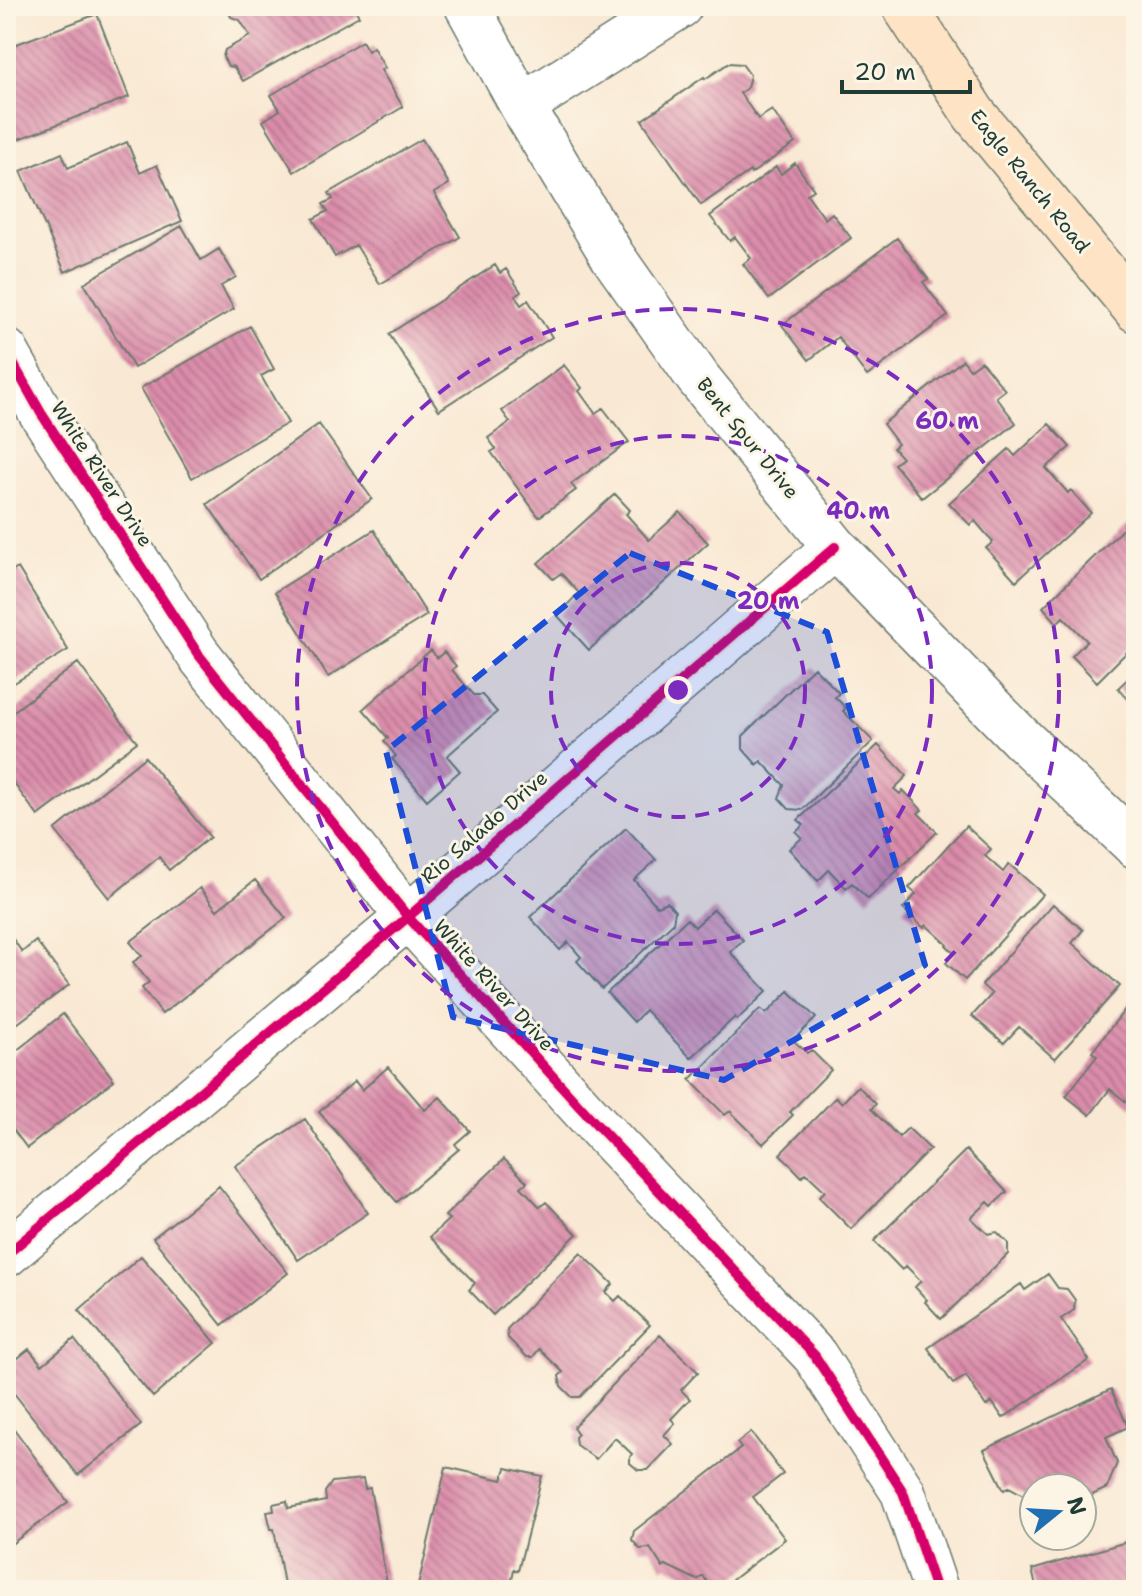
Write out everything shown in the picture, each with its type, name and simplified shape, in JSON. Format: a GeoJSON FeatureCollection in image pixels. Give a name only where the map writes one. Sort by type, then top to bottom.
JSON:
{"type":"FeatureCollection","features":[{"type":"Feature","properties":{"kind":"street","name":"Bent Spur Drive"},"geometry":{"type":"LineString","coordinates":[[467,6],[522,106],[613,257],[698,378],[835,547],[1020,737],[1136,846]]}},
{"type":"Feature","properties":{"kind":"street"},"geometry":{"type":"LineString","coordinates":[[522,106],[680,6]]}},
{"type":"Feature","properties":{"kind":"street","name":"Eagle Ranch Road"},"geometry":{"type":"LineString","coordinates":[[904,6],[974,114],[1136,310]]}},
{"type":"Feature","properties":{"kind":"street","name":"White River Drive"},"geometry":{"type":"LineString","coordinates":[[6,351],[41,413],[198,654],[408,917],[597,1125],[815,1356],[903,1492],[936,1590]]}},
{"type":"Feature","properties":{"kind":"street","name":"Rio Salado Drive"},"geometry":{"type":"LineString","coordinates":[[6,1255],[408,917],[835,547]]}},
{"type":"Feature","properties":{"kind":"highlighted area"},"geometry":{"type":"Polygon","coordinates":[[[630,553],[827,632],[925,965],[724,1080],[453,1017],[386,751],[630,553]]]}},
{"type":"Feature","properties":{"kind":"building"},"geometry":{"type":"Polygon","coordinates":[[[226,6],[353,6],[359,16],[243,81],[223,57],[225,50],[250,36],[240,20],[231,17],[226,6]]]}},
{"type":"Feature","properties":{"kind":"building"},"geometry":{"type":"Polygon","coordinates":[[[97,14],[129,97],[6,144],[6,48],[97,14]]]}},
{"type":"Feature","properties":{"kind":"building"},"geometry":{"type":"Polygon","coordinates":[[[362,41],[368,51],[373,47],[385,68],[381,70],[403,107],[294,172],[263,121],[280,110],[271,95],[362,41]]]}},
{"type":"Feature","properties":{"kind":"building"},"geometry":{"type":"Polygon","coordinates":[[[729,63],[742,64],[750,75],[747,88],[740,93],[758,119],[772,110],[795,143],[701,205],[642,120],[729,63]]]}},
{"type":"Feature","properties":{"kind":"building"},"geometry":{"type":"Polygon","coordinates":[[[422,139],[449,184],[434,193],[460,237],[380,284],[356,245],[335,257],[313,219],[328,211],[323,204],[333,199],[329,193],[422,139]]]}},
{"type":"Feature","properties":{"kind":"building"},"geometry":{"type":"Polygon","coordinates":[[[127,142],[140,173],[157,165],[182,221],[65,272],[21,171],[62,153],[68,168],[127,142]]]}},
{"type":"Feature","properties":{"kind":"building"},"geometry":{"type":"Polygon","coordinates":[[[795,163],[814,190],[807,194],[825,219],[832,213],[851,238],[769,299],[743,264],[751,258],[735,237],[730,241],[710,216],[776,167],[781,174],[795,163]]]}},
{"type":"Feature","properties":{"kind":"building"},"geometry":{"type":"Polygon","coordinates":[[[182,226],[201,260],[219,249],[236,277],[221,286],[234,309],[134,368],[84,283],[182,226]]]}},
{"type":"Feature","properties":{"kind":"building"},"geometry":{"type":"Polygon","coordinates":[[[897,238],[928,279],[923,282],[948,316],[867,376],[838,337],[809,360],[782,325],[897,238]]]}},
{"type":"Feature","properties":{"kind":"building"},"geometry":{"type":"Polygon","coordinates":[[[495,265],[500,273],[506,269],[521,292],[515,296],[521,305],[528,300],[552,337],[439,410],[389,334],[495,265]]]}},
{"type":"Feature","properties":{"kind":"building"},"geometry":{"type":"Polygon","coordinates":[[[250,326],[274,369],[261,376],[288,423],[192,478],[141,388],[250,326]]]}},
{"type":"Feature","properties":{"kind":"building"},"geometry":{"type":"Polygon","coordinates":[[[963,360],[970,369],[981,361],[1005,390],[996,397],[1016,423],[922,498],[894,464],[902,458],[893,448],[898,444],[883,424],[963,360]]]}},
{"type":"Feature","properties":{"kind":"building"},"geometry":{"type":"Polygon","coordinates":[[[564,365],[582,388],[579,391],[595,413],[603,408],[629,442],[571,484],[576,490],[539,517],[491,452],[496,449],[488,438],[510,422],[502,411],[564,365]]]}},
{"type":"Feature","properties":{"kind":"building"},"geometry":{"type":"Polygon","coordinates":[[[319,424],[372,499],[259,579],[207,504],[319,424]]]}},
{"type":"Feature","properties":{"kind":"building"},"geometry":{"type":"Polygon","coordinates":[[[1049,424],[1070,447],[1046,468],[1091,513],[1016,581],[986,548],[993,542],[975,521],[970,525],[949,503],[1009,449],[1015,456],[1049,424]]]}},
{"type":"Feature","properties":{"kind":"building"},"geometry":{"type":"Polygon","coordinates":[[[615,494],[630,510],[626,514],[649,540],[680,512],[708,543],[589,650],[557,615],[579,593],[561,573],[553,579],[538,563],[615,494]]]}},
{"type":"Feature","properties":{"kind":"building"},"geometry":{"type":"Polygon","coordinates":[[[1136,516],[1136,643],[1097,682],[1072,656],[1087,641],[1063,617],[1057,623],[1043,607],[1136,516]]]}},
{"type":"Feature","properties":{"kind":"building"},"geometry":{"type":"Polygon","coordinates":[[[374,530],[427,615],[328,677],[275,592],[374,530]]]}},
{"type":"Feature","properties":{"kind":"building"},"geometry":{"type":"Polygon","coordinates":[[[18,568],[68,650],[6,688],[6,575],[18,568]]]}},
{"type":"Feature","properties":{"kind":"building"},"geometry":{"type":"Polygon","coordinates":[[[431,650],[437,658],[444,652],[456,666],[452,670],[474,695],[482,695],[497,712],[447,756],[460,771],[427,800],[392,759],[396,756],[384,741],[388,738],[363,709],[431,650]]]}},
{"type":"Feature","properties":{"kind":"building"},"geometry":{"type":"Polygon","coordinates":[[[78,663],[137,742],[38,816],[6,773],[6,717],[78,663]]]}},
{"type":"Feature","properties":{"kind":"building"},"geometry":{"type":"Polygon","coordinates":[[[814,667],[839,693],[835,697],[846,708],[843,711],[873,741],[802,810],[789,809],[779,798],[784,785],[761,761],[757,765],[743,749],[743,736],[814,667]]]}},
{"type":"Feature","properties":{"kind":"building"},"geometry":{"type":"Polygon","coordinates":[[[1136,671],[1136,708],[1118,688],[1136,671]]]}},
{"type":"Feature","properties":{"kind":"building"},"geometry":{"type":"Polygon","coordinates":[[[878,745],[907,776],[894,789],[900,794],[903,790],[922,810],[918,813],[937,832],[868,899],[852,883],[846,888],[829,870],[818,881],[789,849],[802,838],[796,832],[804,825],[798,820],[878,745]]]}},
{"type":"Feature","properties":{"kind":"building"},"geometry":{"type":"Polygon","coordinates":[[[145,757],[210,837],[169,870],[159,857],[109,898],[55,830],[145,757]]]}},
{"type":"Feature","properties":{"kind":"building"},"geometry":{"type":"Polygon","coordinates":[[[966,826],[991,849],[985,856],[1003,872],[1009,864],[1043,894],[965,980],[946,963],[954,953],[947,944],[903,909],[916,894],[909,888],[966,826]]]}},
{"type":"Feature","properties":{"kind":"building"},"geometry":{"type":"Polygon","coordinates":[[[626,828],[656,860],[634,880],[657,906],[667,902],[675,911],[673,923],[602,989],[577,961],[581,957],[568,942],[560,950],[530,917],[626,828]]]}},
{"type":"Feature","properties":{"kind":"building"},"geometry":{"type":"Polygon","coordinates":[[[255,880],[286,918],[162,1014],[142,988],[149,982],[133,962],[142,956],[130,942],[200,888],[217,910],[255,880]]]}},
{"type":"Feature","properties":{"kind":"building"},"geometry":{"type":"Polygon","coordinates":[[[1053,904],[1083,930],[1072,943],[1120,986],[1055,1059],[1019,1027],[1004,1043],[972,1016],[992,994],[982,985],[1053,904]]]}},
{"type":"Feature","properties":{"kind":"building"},"geometry":{"type":"Polygon","coordinates":[[[714,909],[743,940],[730,952],[767,991],[691,1058],[645,1010],[634,1022],[607,993],[687,919],[695,927],[714,909]]]}},
{"type":"Feature","properties":{"kind":"building"},"geometry":{"type":"Polygon","coordinates":[[[6,929],[22,952],[36,941],[69,985],[6,1032],[6,929]]]}},
{"type":"Feature","properties":{"kind":"building"},"geometry":{"type":"Polygon","coordinates":[[[789,991],[816,1018],[793,1040],[807,1053],[811,1050],[831,1070],[790,1112],[793,1115],[763,1144],[730,1111],[725,1115],[690,1080],[760,1009],[766,1014],[789,991]]]}},
{"type":"Feature","properties":{"kind":"building"},"geometry":{"type":"Polygon","coordinates":[[[1136,995],[1136,1110],[1110,1089],[1090,1115],[1066,1096],[1097,1056],[1092,1052],[1136,995]]]}},
{"type":"Feature","properties":{"kind":"building"},"geometry":{"type":"Polygon","coordinates":[[[63,1014],[114,1080],[27,1148],[6,1120],[6,1059],[63,1014]]]}},
{"type":"Feature","properties":{"kind":"building"},"geometry":{"type":"Polygon","coordinates":[[[388,1067],[425,1110],[440,1097],[470,1131],[455,1144],[459,1149],[397,1202],[319,1112],[355,1081],[362,1090],[388,1067]]]}},
{"type":"Feature","properties":{"kind":"building"},"geometry":{"type":"Polygon","coordinates":[[[858,1086],[876,1104],[871,1109],[899,1137],[908,1128],[930,1149],[851,1229],[819,1197],[825,1191],[806,1173],[802,1177],[780,1154],[836,1097],[842,1103],[858,1086]]]}},
{"type":"Feature","properties":{"kind":"building"},"geometry":{"type":"Polygon","coordinates":[[[305,1119],[368,1213],[298,1260],[235,1166],[305,1119]]]}},
{"type":"Feature","properties":{"kind":"building"},"geometry":{"type":"Polygon","coordinates":[[[966,1150],[1007,1192],[992,1206],[988,1202],[971,1218],[988,1234],[997,1232],[1008,1243],[1008,1254],[941,1319],[915,1287],[921,1281],[906,1266],[902,1270],[874,1241],[966,1150]]]}},
{"type":"Feature","properties":{"kind":"building"},"geometry":{"type":"Polygon","coordinates":[[[504,1159],[527,1182],[521,1187],[540,1207],[546,1202],[577,1234],[493,1315],[469,1290],[475,1283],[430,1237],[449,1219],[445,1216],[504,1159]]]}},
{"type":"Feature","properties":{"kind":"building"},"geometry":{"type":"Polygon","coordinates":[[[219,1186],[288,1273],[222,1325],[153,1238],[219,1186]]]}},
{"type":"Feature","properties":{"kind":"building"},"geometry":{"type":"Polygon","coordinates":[[[581,1253],[613,1284],[606,1292],[615,1301],[620,1296],[650,1325],[580,1397],[572,1397],[561,1386],[559,1376],[563,1372],[539,1349],[533,1357],[527,1357],[508,1338],[507,1329],[581,1253]]]}},
{"type":"Feature","properties":{"kind":"building"},"geometry":{"type":"Polygon","coordinates":[[[141,1256],[216,1343],[153,1397],[79,1310],[141,1256]]]}},
{"type":"Feature","properties":{"kind":"building"},"geometry":{"type":"Polygon","coordinates":[[[1048,1274],[1058,1288],[1067,1289],[1075,1300],[1074,1310],[1061,1319],[1089,1360],[1003,1418],[992,1402],[986,1406],[966,1376],[953,1384],[928,1348],[1021,1284],[1025,1290],[1048,1274]]]}},
{"type":"Feature","properties":{"kind":"building"},"geometry":{"type":"Polygon","coordinates":[[[660,1335],[698,1372],[681,1390],[690,1399],[671,1419],[675,1423],[664,1435],[673,1444],[648,1470],[638,1470],[630,1463],[632,1454],[615,1438],[596,1459],[576,1445],[575,1437],[578,1434],[573,1427],[660,1335]]]}},
{"type":"Feature","properties":{"kind":"building"},"geometry":{"type":"Polygon","coordinates":[[[74,1339],[141,1425],[78,1475],[6,1383],[6,1368],[29,1349],[42,1365],[74,1339]]]}},
{"type":"Feature","properties":{"kind":"building"},"geometry":{"type":"Polygon","coordinates":[[[1111,1389],[1128,1427],[1106,1437],[1117,1463],[1107,1488],[1098,1492],[1098,1472],[1018,1472],[1018,1492],[1009,1487],[1004,1490],[984,1450],[1111,1389]]]}},
{"type":"Feature","properties":{"kind":"building"},"geometry":{"type":"Polygon","coordinates":[[[6,1418],[68,1502],[6,1548],[6,1418]]]}},
{"type":"Feature","properties":{"kind":"building"},"geometry":{"type":"Polygon","coordinates":[[[751,1432],[783,1474],[753,1497],[785,1539],[719,1590],[713,1590],[703,1576],[697,1580],[666,1565],[663,1568],[650,1548],[640,1549],[632,1540],[634,1531],[741,1448],[737,1443],[751,1432]]]}},
{"type":"Feature","properties":{"kind":"building"},"geometry":{"type":"Polygon","coordinates":[[[446,1467],[502,1480],[506,1468],[542,1476],[518,1571],[514,1569],[510,1590],[417,1590],[446,1467]]]}},
{"type":"Feature","properties":{"kind":"building"},"geometry":{"type":"Polygon","coordinates":[[[363,1479],[365,1489],[370,1488],[388,1589],[285,1590],[274,1529],[271,1529],[267,1512],[274,1511],[273,1504],[287,1501],[288,1508],[326,1501],[325,1492],[332,1482],[363,1479]]]}},
{"type":"Feature","properties":{"kind":"building"},"geometry":{"type":"Polygon","coordinates":[[[1136,1539],[1136,1590],[1037,1590],[1032,1570],[1136,1539]]]}},
{"type":"Feature","properties":{"kind":"cycle path"},"geometry":{"type":"LineString","coordinates":[[6,351],[41,413],[198,654],[408,917],[597,1125],[815,1356],[903,1492],[936,1590]]}},
{"type":"Feature","properties":{"kind":"cycle path"},"geometry":{"type":"LineString","coordinates":[[6,1255],[408,917],[835,547]]}}]}
